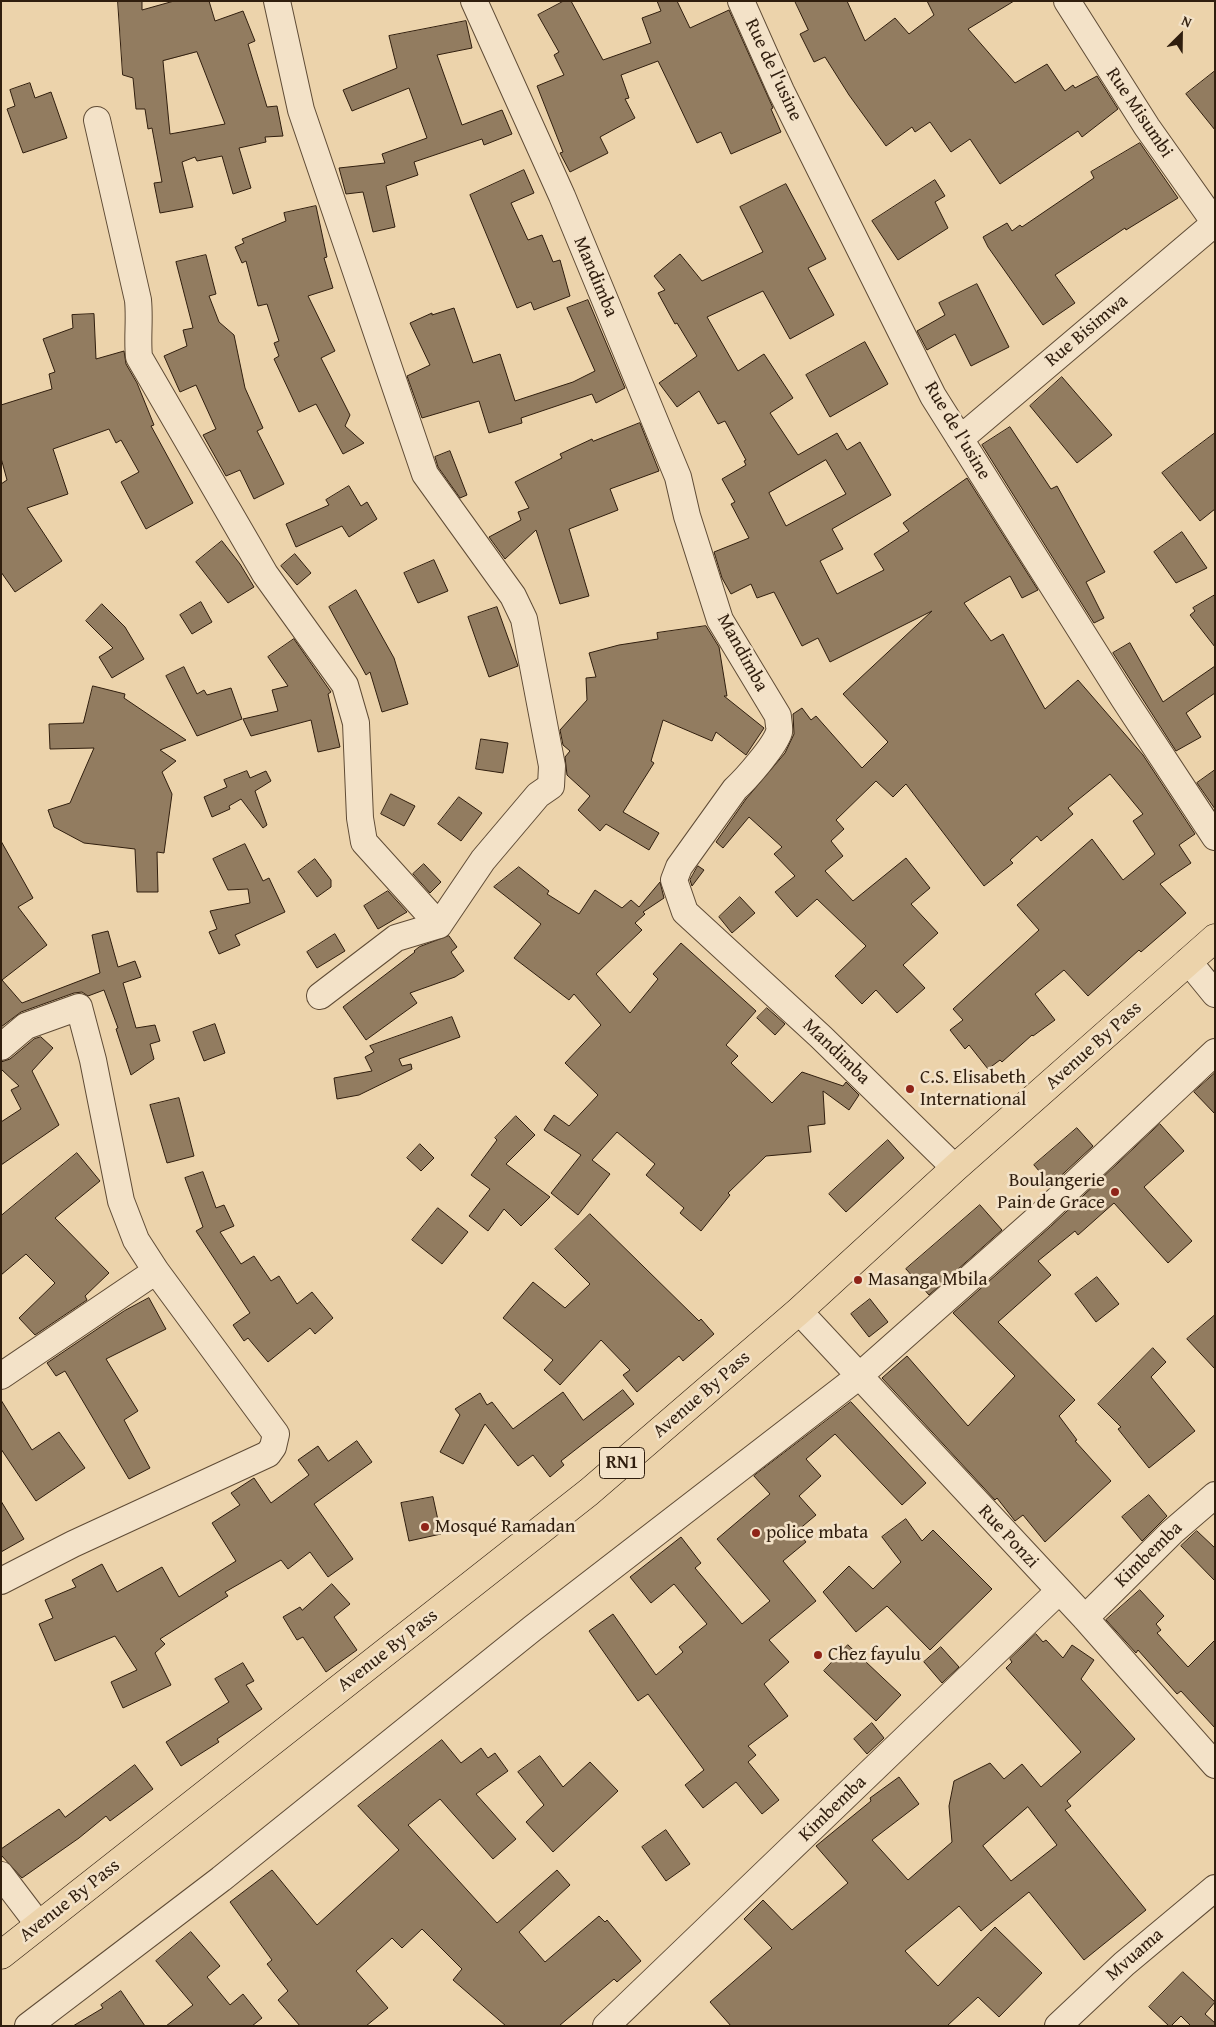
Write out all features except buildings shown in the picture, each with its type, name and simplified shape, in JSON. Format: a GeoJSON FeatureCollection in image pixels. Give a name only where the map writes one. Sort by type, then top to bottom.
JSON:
{"type":"FeatureCollection","features":[{"type":"Feature","properties":{"kind":"highway","name":"Avenue By Pass"},"geometry":{"type":"LineString","coordinates":[[1,1955],[589,1492],[799,1311],[955,1168],[1215,938]]}},
{"type":"Feature","properties":{"kind":"street"},"geometry":{"type":"LineString","coordinates":[[277,1],[301,110],[425,474],[513,596],[524,619],[552,766],[551,786],[538,795],[483,860],[439,925],[396,938],[320,996]]}},
{"type":"Feature","properties":{"kind":"street","name":"Mandimba"},"geometry":{"type":"LineString","coordinates":[[474,1],[562,196],[678,477],[687,516],[720,620],[778,716],[779,732],[767,751],[746,780],[735,789],[679,867],[674,880],[685,912],[821,1037],[955,1168]]}},
{"type":"Feature","properties":{"kind":"street","name":"Rue de l'usine"},"geometry":{"type":"LineString","coordinates":[[741,1],[781,91],[934,396],[1124,699],[1215,837]]}},
{"type":"Feature","properties":{"kind":"street","name":"Rue Misumbi"},"geometry":{"type":"LineString","coordinates":[[1067,1],[1148,127],[1215,223]]}},
{"type":"Feature","properties":{"kind":"street"},"geometry":{"type":"LineString","coordinates":[[97,120],[138,300],[140,322],[137,336],[138,357],[266,574],[345,685],[356,723],[360,818],[364,842],[439,925]]}},
{"type":"Feature","properties":{"kind":"street","name":"Rue Bisimwa"},"geometry":{"type":"LineString","coordinates":[[960,439],[1215,223]]}},
{"type":"Feature","properties":{"kind":"street"},"geometry":{"type":"LineString","coordinates":[[1188,961],[1215,994]]}},
{"type":"Feature","properties":{"kind":"street"},"geometry":{"type":"LineString","coordinates":[[1,1046],[26,1026],[78,1007],[92,1060],[122,1201],[136,1240],[156,1271],[276,1434],[274,1447],[268,1454],[73,1544],[1,1581]]}},
{"type":"Feature","properties":{"kind":"street"},"geometry":{"type":"LineString","coordinates":[[28,2026],[221,1879],[533,1628],[858,1377],[1040,1216],[1215,1052]]}},
{"type":"Feature","properties":{"kind":"street"},"geometry":{"type":"LineString","coordinates":[[1,1376],[156,1271]]}},
{"type":"Feature","properties":{"kind":"street","name":"Rue Ponzi"},"geometry":{"type":"LineString","coordinates":[[799,1311],[858,1377],[1085,1618],[1215,1765]]}},
{"type":"Feature","properties":{"kind":"street","name":"Kimbemba"},"geometry":{"type":"LineString","coordinates":[[1085,1618],[1172,1532],[1215,1494]]}},
{"type":"Feature","properties":{"kind":"street","name":"Kimbemba"},"geometry":{"type":"LineString","coordinates":[[606,2026],[1059,1591]]}},
{"type":"Feature","properties":{"kind":"street"},"geometry":{"type":"LineString","coordinates":[[1,1875],[39,1925]]}},
{"type":"Feature","properties":{"kind":"street","name":"Mvuama"},"geometry":{"type":"LineString","coordinates":[[1058,2026],[1124,1964],[1215,1888]]}},
{"type":"Feature","properties":{"kind":"place","name":"C.S. Elisabeth International"},"geometry":{"type":"Point","coordinates":[910,1089]}},
{"type":"Feature","properties":{"kind":"place","name":"Boulangerie Pain de Grace"},"geometry":{"type":"Point","coordinates":[1115,1192]}},
{"type":"Feature","properties":{"kind":"place","name":"Masanga Mbila"},"geometry":{"type":"Point","coordinates":[858,1280]}},
{"type":"Feature","properties":{"kind":"place","name":"Mosqué Ramadan"},"geometry":{"type":"Point","coordinates":[425,1527]}},
{"type":"Feature","properties":{"kind":"place","name":"police mbata"},"geometry":{"type":"Point","coordinates":[756,1533]}},
{"type":"Feature","properties":{"kind":"place","name":"Chez fayulu"},"geometry":{"type":"Point","coordinates":[818,1655]}}]}
